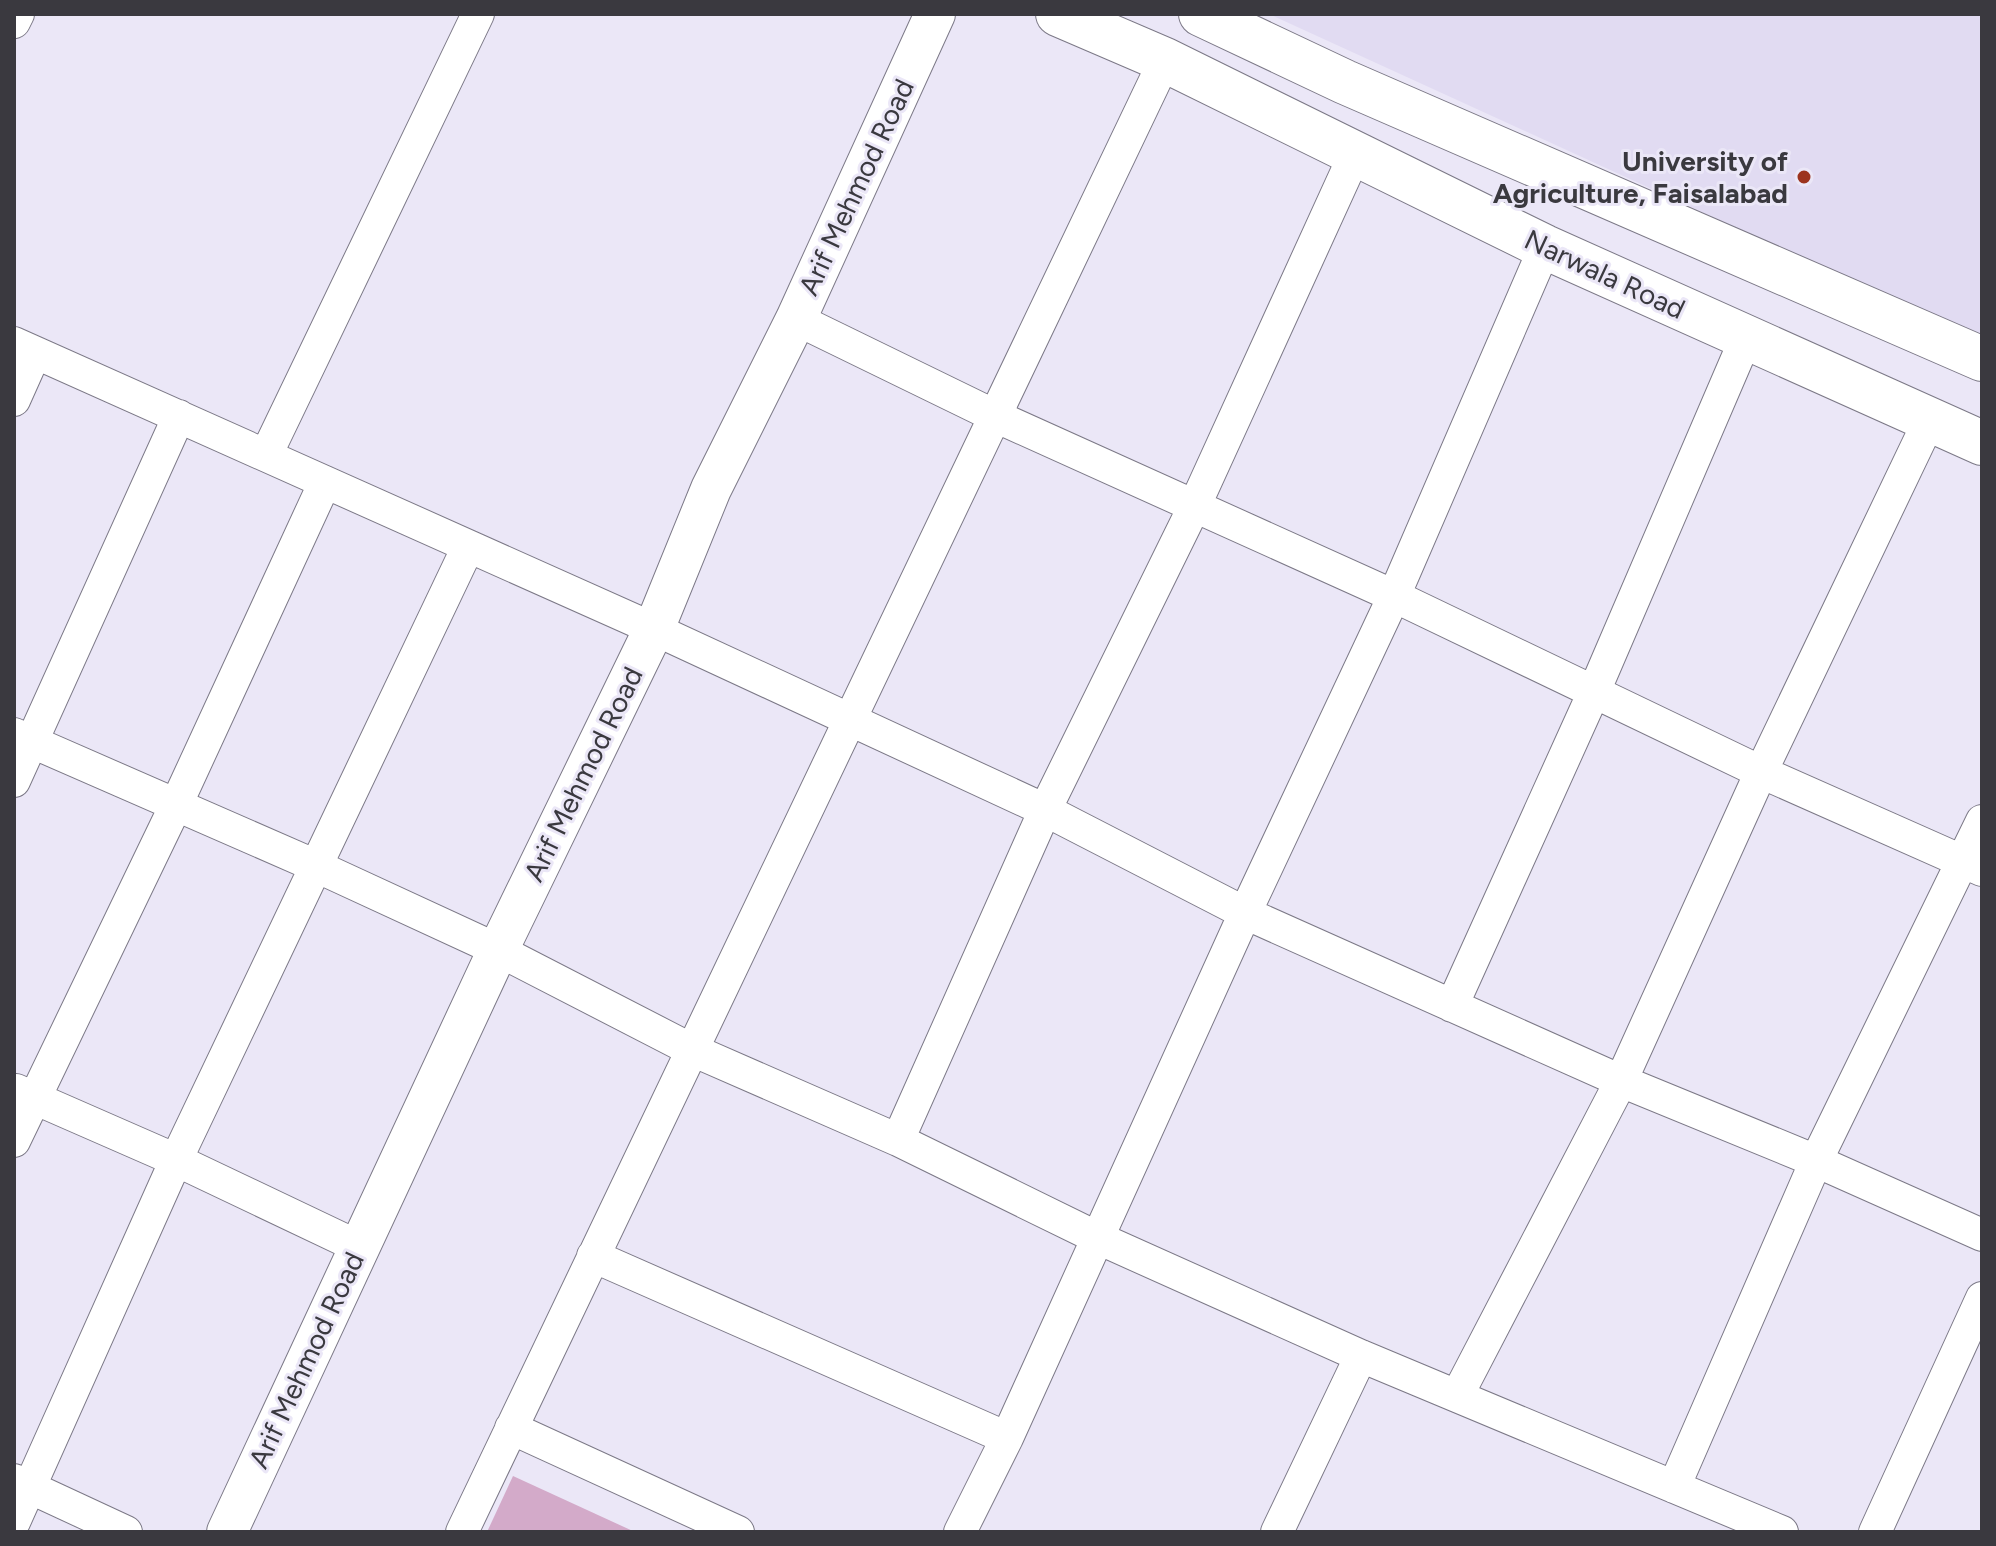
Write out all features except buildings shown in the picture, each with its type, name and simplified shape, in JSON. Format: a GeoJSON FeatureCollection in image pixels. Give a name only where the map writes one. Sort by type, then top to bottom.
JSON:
{"type":"FeatureCollection","features":[{"type":"Feature","properties":{"kind":"main road","name":"Narwala Road"},"geometry":{"type":"LineString","coordinates":[[1058,14],[1165,60],[1545,247],[1982,443]]}},
{"type":"Feature","properties":{"kind":"main road"},"geometry":{"type":"LineString","coordinates":[[1201,14],[1345,82],[1982,359]]}},
{"type":"Feature","properties":{"kind":"street"},"geometry":{"type":"LineString","coordinates":[[14,22],[18,14]]}},
{"type":"Feature","properties":{"kind":"street"},"geometry":{"type":"LineString","coordinates":[[266,455],[478,14]]}},
{"type":"Feature","properties":{"kind":"street","name":"Arif Mehmod Road"},"geometry":{"type":"LineString","coordinates":[[227,1532],[498,950],[654,629],[711,489],[796,319],[935,14]]}},
{"type":"Feature","properties":{"kind":"street"},"geometry":{"type":"LineString","coordinates":[[462,1532],[690,1049],[1165,60]]}},
{"type":"Feature","properties":{"kind":"street"},"geometry":{"type":"LineString","coordinates":[[898,1140],[1045,810],[1195,505],[1355,154]]}},
{"type":"Feature","properties":{"kind":"street"},"geometry":{"type":"LineString","coordinates":[[960,1532],[1007,1438],[1245,913],[1394,596],[1545,247]]}},
{"type":"Feature","properties":{"kind":"street"},"geometry":{"type":"LineString","coordinates":[[796,319],[995,416],[1394,596],[1593,694],[1973,866]]}},
{"type":"Feature","properties":{"kind":"street"},"geometry":{"type":"LineString","coordinates":[[1452,1006],[1593,694],[1746,338]]}},
{"type":"Feature","properties":{"kind":"street"},"geometry":{"type":"LineString","coordinates":[[14,400],[24,348],[654,629],[1045,810],[1245,913],[1621,1081],[1816,1161],[1982,1235]]}},
{"type":"Feature","properties":{"kind":"street"},"geometry":{"type":"LineString","coordinates":[[14,781],[23,738],[179,416]]}},
{"type":"Feature","properties":{"kind":"street"},"geometry":{"type":"LineString","coordinates":[[1457,1396],[1621,1081],[1761,772],[1929,421]]}},
{"type":"Feature","properties":{"kind":"street"},"geometry":{"type":"LineString","coordinates":[[14,1141],[24,1094],[176,805],[325,482]]}},
{"type":"Feature","properties":{"kind":"street"},"geometry":{"type":"LineString","coordinates":[[14,1522],[22,1484],[468,547]]}},
{"type":"Feature","properties":{"kind":"street"},"geometry":{"type":"LineString","coordinates":[[23,738],[316,866],[498,950],[690,1049],[898,1140],[1098,1238],[1361,1356],[1674,1487],[1738,1523],[1782,1532]]}},
{"type":"Feature","properties":{"kind":"street"},"geometry":{"type":"LineString","coordinates":[[1674,1487],[1816,1161],[1973,866],[1982,821]]}},
{"type":"Feature","properties":{"kind":"street"},"geometry":{"type":"LineString","coordinates":[[24,1094],[176,1160],[359,1247]]}},
{"type":"Feature","properties":{"kind":"street"},"geometry":{"type":"LineString","coordinates":[[593,1256],[1007,1438]]}},
{"type":"Feature","properties":{"kind":"street"},"geometry":{"type":"LineString","coordinates":[[1875,1532],[1982,1298]]}},
{"type":"Feature","properties":{"kind":"street"},"geometry":{"type":"LineString","coordinates":[[1277,1532],[1361,1356]]}},
{"type":"Feature","properties":{"kind":"street"},"geometry":{"type":"LineString","coordinates":[[511,1428],[698,1524],[738,1532]]}},
{"type":"Feature","properties":{"kind":"street"},"geometry":{"type":"LineString","coordinates":[[22,1484],[126,1532]]}},
{"type":"Feature","properties":{"kind":"shaded area","name":"University of Agriculture, Faisalabad"},"geometry":{"type":"Polygon","coordinates":[[[1269,14],[1982,14],[1982,340],[1269,14]]]}},
{"type":"Feature","properties":{"kind":"shaded area"},"geometry":{"type":"Polygon","coordinates":[[[513,1476],[635,1532],[487,1532],[513,1476]]]}},
{"type":"Feature","properties":{"kind":"place","name":"University of Agriculture, Faisalabad"},"geometry":{"type":"Point","coordinates":[1804,177]}}]}
